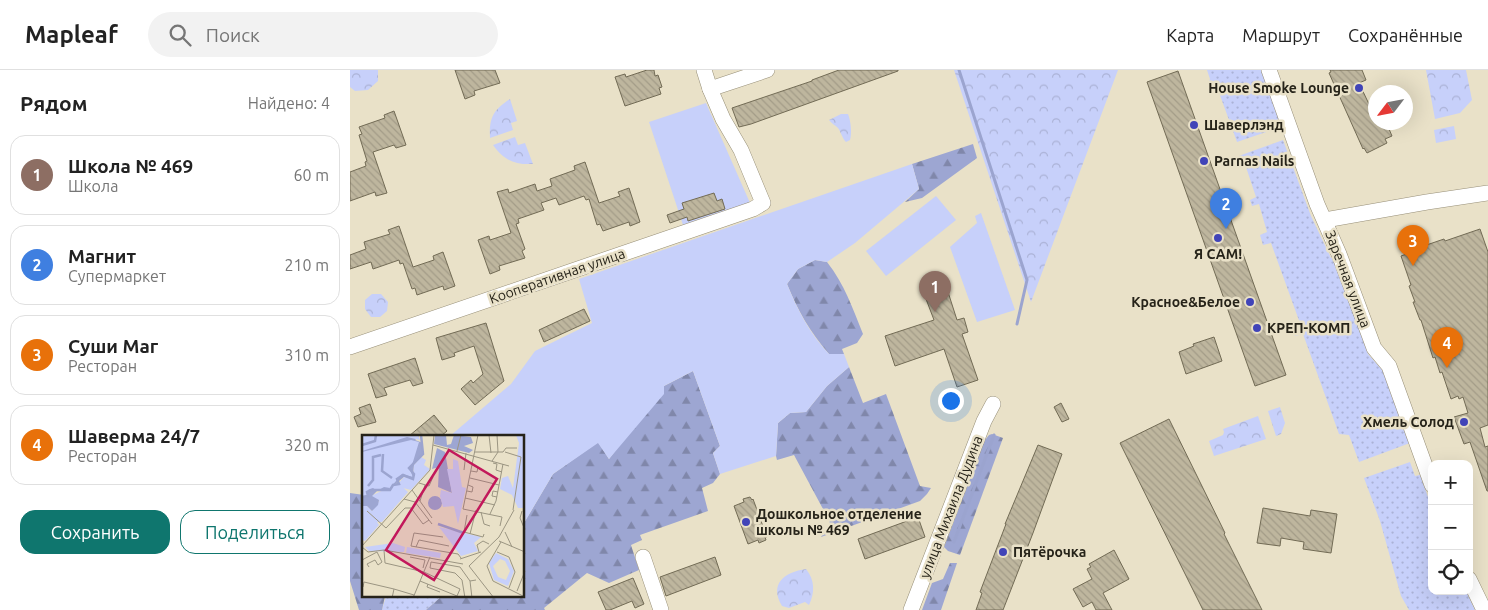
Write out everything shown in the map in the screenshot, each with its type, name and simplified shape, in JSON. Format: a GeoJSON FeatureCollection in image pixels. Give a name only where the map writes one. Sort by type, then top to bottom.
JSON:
{"type":"FeatureCollection","features":[{"type":"Feature","properties":{"kind":"street"},"geometry":{"type":"LineString","coordinates":[[704,70],[710,89],[767,70]]}},
{"type":"Feature","properties":{"kind":"street","name":"Заречная улица"},"geometry":{"type":"LineString","coordinates":[[1269,70],[1317,204],[1339,254],[1374,348],[1389,366],[1428,474]]}},
{"type":"Feature","properties":{"kind":"street","name":"Кооперативная улица"},"geometry":{"type":"LineString","coordinates":[[350,347],[581,267],[677,236],[753,209],[763,203],[741,150],[723,119],[710,89]]}},
{"type":"Feature","properties":{"kind":"street"},"geometry":{"type":"LineString","coordinates":[[1325,220],[1427,202],[1488,194]]}},
{"type":"Feature","properties":{"kind":"street","name":"улица Михаила Дудина"},"geometry":{"type":"LineString","coordinates":[[911,610],[984,421],[993,404]]}},
{"type":"Feature","properties":{"kind":"street"},"geometry":{"type":"LineString","coordinates":[[643,557],[661,610]]}},
{"type":"Feature","properties":{"kind":"street"},"geometry":{"type":"LineString","coordinates":[[1473,587],[1484,610]]}},
{"type":"Feature","properties":{"kind":"green space"},"geometry":{"type":"Polygon","coordinates":[[[350,70],[378,70],[378,81],[368,90],[355,91],[350,87],[350,70]]]}},
{"type":"Feature","properties":{"kind":"green space"},"geometry":{"type":"Polygon","coordinates":[[[954,70],[1118,70],[1031,302],[954,70]]]}},
{"type":"Feature","properties":{"kind":"green space"},"geometry":{"type":"Polygon","coordinates":[[[1207,70],[1262,70],[1284,126],[1237,142],[1217,87],[1209,89],[1207,85],[1210,79],[1207,70]]]}},
{"type":"Feature","properties":{"kind":"green space"},"geometry":{"type":"Polygon","coordinates":[[[1426,70],[1466,70],[1472,100],[1460,113],[1435,119],[1426,70]]]}},
{"type":"Feature","properties":{"kind":"green space"},"geometry":{"type":"Polygon","coordinates":[[[510,99],[517,121],[511,123],[513,130],[490,138],[490,125],[493,115],[510,99]]]}},
{"type":"Feature","properties":{"kind":"green space"},"geometry":{"type":"Polygon","coordinates":[[[706,103],[750,203],[683,225],[649,122],[706,103]]]}},
{"type":"Feature","properties":{"kind":"green space"},"geometry":{"type":"Polygon","coordinates":[[[841,114],[848,114],[850,120],[851,137],[846,142],[838,128],[829,120],[841,114]]]}},
{"type":"Feature","properties":{"kind":"green space"},"geometry":{"type":"Polygon","coordinates":[[[1454,126],[1456,139],[1436,143],[1434,130],[1454,126]]]}},
{"type":"Feature","properties":{"kind":"green space"},"geometry":{"type":"Polygon","coordinates":[[[515,137],[518,145],[525,143],[533,164],[520,164],[505,158],[493,145],[515,137]]]}},
{"type":"Feature","properties":{"kind":"green space"},"geometry":{"type":"Polygon","coordinates":[[[1283,140],[1311,216],[1331,258],[1334,258],[1368,354],[1383,371],[1410,443],[1359,462],[1349,435],[1339,434],[1303,334],[1295,336],[1293,329],[1301,326],[1271,243],[1263,245],[1260,235],[1267,232],[1259,204],[1252,206],[1250,200],[1256,197],[1245,164],[1236,167],[1233,158],[1283,140]]]}},
{"type":"Feature","properties":{"kind":"green space"},"geometry":{"type":"Polygon","coordinates":[[[973,144],[977,158],[922,198],[905,202],[919,189],[912,164],[973,144]]]}},
{"type":"Feature","properties":{"kind":"green space"},"geometry":{"type":"Polygon","coordinates":[[[912,164],[919,189],[855,243],[827,262],[815,260],[798,269],[787,284],[810,330],[829,354],[844,354],[849,367],[827,386],[806,412],[790,413],[778,423],[776,456],[720,474],[713,453],[720,446],[693,371],[664,386],[664,394],[609,459],[598,443],[553,474],[525,521],[525,435],[451,435],[511,384],[535,351],[592,323],[579,279],[912,164]]]}},
{"type":"Feature","properties":{"kind":"green space"},"geometry":{"type":"Polygon","coordinates":[[[936,196],[956,220],[886,276],[866,251],[936,196]]]}},
{"type":"Feature","properties":{"kind":"green space"},"geometry":{"type":"Polygon","coordinates":[[[981,213],[1015,310],[977,322],[950,247],[977,223],[975,216],[981,213]]]}},
{"type":"Feature","properties":{"kind":"green space"},"geometry":{"type":"Polygon","coordinates":[[[815,260],[827,262],[839,279],[863,334],[857,343],[842,349],[844,354],[829,354],[822,346],[805,321],[787,284],[798,269],[815,260]]]}},
{"type":"Feature","properties":{"kind":"green space"},"geometry":{"type":"Polygon","coordinates":[[[372,294],[381,294],[388,302],[387,311],[380,317],[371,317],[365,309],[365,300],[372,294]]]}},
{"type":"Feature","properties":{"kind":"green space"},"geometry":{"type":"Polygon","coordinates":[[[849,367],[863,403],[886,394],[920,486],[931,488],[920,501],[821,537],[830,522],[794,455],[777,460],[778,423],[790,413],[806,412],[827,386],[849,367]]]}},
{"type":"Feature","properties":{"kind":"green space"},"geometry":{"type":"Polygon","coordinates":[[[693,371],[720,446],[713,453],[720,474],[713,483],[702,488],[708,511],[640,535],[642,540],[631,545],[639,570],[609,583],[587,573],[544,608],[545,610],[426,610],[440,598],[525,598],[525,521],[553,474],[598,442],[609,459],[664,386],[693,371]]]}},
{"type":"Feature","properties":{"kind":"green space"},"geometry":{"type":"Polygon","coordinates":[[[1280,407],[1285,423],[1281,434],[1276,436],[1268,411],[1280,407]]]}},
{"type":"Feature","properties":{"kind":"green space"},"geometry":{"type":"Polygon","coordinates":[[[1258,416],[1266,439],[1214,456],[1209,441],[1223,435],[1223,429],[1258,416]]]}},
{"type":"Feature","properties":{"kind":"green space"},"geometry":{"type":"Polygon","coordinates":[[[992,434],[1003,438],[960,555],[948,551],[944,547],[985,440],[992,434]]]}},
{"type":"Feature","properties":{"kind":"green space"},"geometry":{"type":"Polygon","coordinates":[[[1410,462],[1415,476],[1420,475],[1428,497],[1428,595],[1468,595],[1475,610],[1409,610],[1401,596],[1380,521],[1364,478],[1410,462]]]}},
{"type":"Feature","properties":{"kind":"green space"},"geometry":{"type":"Polygon","coordinates":[[[350,493],[362,495],[362,598],[385,598],[382,610],[359,610],[350,581],[350,493]]]}},
{"type":"Feature","properties":{"kind":"green space"},"geometry":{"type":"Polygon","coordinates":[[[950,563],[957,563],[941,610],[922,610],[932,583],[943,579],[950,563]]]}},
{"type":"Feature","properties":{"kind":"green space"},"geometry":{"type":"Polygon","coordinates":[[[806,569],[813,587],[809,605],[805,602],[789,608],[782,606],[777,591],[781,580],[791,573],[806,569]]]}},
{"type":"Feature","properties":{"kind":"green space"},"geometry":{"type":"Polygon","coordinates":[[[385,598],[440,598],[426,610],[382,610],[385,598]]]}},
{"type":"Feature","properties":{"kind":"building"},"geometry":{"type":"Polygon","coordinates":[[[455,70],[495,70],[500,83],[474,91],[475,95],[465,99],[455,70]]]}},
{"type":"Feature","properties":{"kind":"building"},"geometry":{"type":"Polygon","coordinates":[[[647,70],[654,70],[655,76],[658,75],[662,87],[659,88],[661,94],[625,106],[615,77],[625,74],[626,77],[647,70]]]}},
{"type":"Feature","properties":{"kind":"building"},"geometry":{"type":"Polygon","coordinates":[[[839,70],[898,71],[739,127],[732,108],[839,70]]]}},
{"type":"Feature","properties":{"kind":"building"},"geometry":{"type":"Polygon","coordinates":[[[1330,70],[1362,70],[1366,80],[1359,83],[1368,102],[1368,130],[1389,130],[1392,136],[1385,139],[1387,143],[1367,153],[1363,149],[1329,73],[1331,72],[1330,70]]]}},
{"type":"Feature","properties":{"kind":"building"},"geometry":{"type":"Polygon","coordinates":[[[1178,71],[1286,375],[1255,386],[1147,82],[1178,71]]]}},
{"type":"Feature","properties":{"kind":"building"},"geometry":{"type":"Polygon","coordinates":[[[394,111],[406,145],[396,148],[394,145],[373,152],[387,193],[376,196],[375,192],[350,201],[350,172],[366,166],[365,162],[367,161],[359,135],[362,134],[359,127],[385,118],[384,115],[394,111]]]}},
{"type":"Feature","properties":{"kind":"building"},"geometry":{"type":"Polygon","coordinates":[[[585,162],[599,203],[620,196],[618,192],[629,188],[640,222],[630,226],[629,222],[603,231],[600,224],[597,225],[589,199],[586,200],[584,196],[559,205],[556,198],[541,203],[544,210],[518,219],[519,223],[516,224],[525,249],[522,251],[525,258],[499,266],[500,270],[490,274],[478,240],[489,236],[490,240],[511,233],[497,192],[508,189],[509,193],[535,184],[537,191],[552,186],[550,179],[575,170],[574,166],[585,162]]]}},
{"type":"Feature","properties":{"kind":"building"},"geometry":{"type":"Polygon","coordinates":[[[714,193],[717,201],[722,199],[725,209],[688,221],[687,217],[670,223],[667,215],[684,209],[682,203],[714,193]]]}},
{"type":"Feature","properties":{"kind":"building"},"geometry":{"type":"Polygon","coordinates":[[[399,226],[413,267],[434,260],[433,256],[443,252],[455,286],[444,290],[443,286],[417,295],[415,288],[412,289],[403,263],[400,264],[399,260],[373,269],[371,262],[350,269],[350,255],[366,249],[364,242],[390,234],[388,230],[399,226]]]}},
{"type":"Feature","properties":{"kind":"building"},"geometry":{"type":"Polygon","coordinates":[[[1480,229],[1488,252],[1488,425],[1480,428],[1485,447],[1488,446],[1488,491],[1470,442],[1464,444],[1454,417],[1468,413],[1463,397],[1459,399],[1458,396],[1451,399],[1442,372],[1440,373],[1435,357],[1433,358],[1413,302],[1415,302],[1409,286],[1411,285],[1401,256],[1412,252],[1412,250],[1444,239],[1445,241],[1480,229]]]}},
{"type":"Feature","properties":{"kind":"building"},"geometry":{"type":"Polygon","coordinates":[[[948,292],[957,320],[964,318],[968,332],[962,334],[978,380],[957,387],[944,349],[895,366],[885,336],[934,320],[926,299],[948,292]]]}},
{"type":"Feature","properties":{"kind":"building"},"geometry":{"type":"Polygon","coordinates":[[[584,309],[590,321],[544,342],[539,330],[584,309]]]}},
{"type":"Feature","properties":{"kind":"building"},"geometry":{"type":"Polygon","coordinates":[[[486,323],[504,381],[475,405],[461,389],[471,380],[473,383],[483,374],[474,346],[454,353],[455,356],[442,360],[436,338],[486,323]]]}},
{"type":"Feature","properties":{"kind":"building"},"geometry":{"type":"Polygon","coordinates":[[[1214,337],[1222,361],[1186,374],[1179,352],[1194,346],[1193,344],[1214,337]]]}},
{"type":"Feature","properties":{"kind":"building"},"geometry":{"type":"Polygon","coordinates":[[[415,358],[423,383],[413,386],[410,380],[384,388],[387,395],[376,398],[368,374],[415,358]]]}},
{"type":"Feature","properties":{"kind":"building"},"geometry":{"type":"Polygon","coordinates":[[[1061,403],[1069,419],[1062,422],[1054,407],[1061,403]]]}},
{"type":"Feature","properties":{"kind":"building"},"geometry":{"type":"Polygon","coordinates":[[[370,404],[376,422],[358,427],[354,417],[361,414],[359,408],[370,404]]]}},
{"type":"Feature","properties":{"kind":"building"},"geometry":{"type":"Polygon","coordinates":[[[434,415],[447,431],[442,435],[410,435],[434,415]]]}},
{"type":"Feature","properties":{"kind":"building"},"geometry":{"type":"Polygon","coordinates":[[[1169,419],[1262,610],[1203,610],[1120,443],[1169,419]]]}},
{"type":"Feature","properties":{"kind":"building"},"geometry":{"type":"Polygon","coordinates":[[[1038,445],[1062,454],[1033,533],[1003,610],[976,610],[982,593],[980,592],[1005,524],[1038,445]]]}},
{"type":"Feature","properties":{"kind":"building"},"geometry":{"type":"Polygon","coordinates":[[[750,497],[753,499],[767,537],[765,537],[766,540],[759,543],[758,540],[748,544],[734,506],[744,502],[743,499],[750,497]]]}},
{"type":"Feature","properties":{"kind":"building"},"geometry":{"type":"Polygon","coordinates":[[[1263,508],[1310,516],[1311,510],[1337,514],[1331,553],[1303,549],[1304,542],[1281,538],[1280,546],[1257,543],[1263,508]]]}},
{"type":"Feature","properties":{"kind":"building"},"geometry":{"type":"Polygon","coordinates":[[[918,517],[925,537],[865,559],[858,539],[918,517]]]}},
{"type":"Feature","properties":{"kind":"building"},"geometry":{"type":"Polygon","coordinates":[[[1114,550],[1129,579],[1103,593],[1112,610],[1096,610],[1092,602],[1083,607],[1073,589],[1092,579],[1087,569],[1091,567],[1089,564],[1114,550]]]}},
{"type":"Feature","properties":{"kind":"building"},"geometry":{"type":"Polygon","coordinates":[[[715,557],[721,575],[666,596],[660,577],[715,557]]]}},
{"type":"Feature","properties":{"kind":"building"},"geometry":{"type":"Polygon","coordinates":[[[633,578],[644,604],[635,608],[632,601],[606,610],[598,592],[633,578]]]}},
{"type":"Feature","properties":{"kind":"waterway"},"geometry":{"type":"LineString","coordinates":[[959,70],[1027,280],[1017,324]]}},
{"type":"Feature","properties":{"kind":"waterway"},"geometry":{"type":"LineString","coordinates":[[954,542],[994,435]]}},
{"type":"Feature","properties":{"kind":"place","name":"House Smoke Lounge"},"geometry":{"type":"Point","coordinates":[1359,88]}},
{"type":"Feature","properties":{"kind":"place","name":"Шаверлэнд"},"geometry":{"type":"Point","coordinates":[1194,125]}},
{"type":"Feature","properties":{"kind":"place","name":"Parnas Nails"},"geometry":{"type":"Point","coordinates":[1204,161]}},
{"type":"Feature","properties":{"kind":"place","name":"Магнит"},"geometry":{"type":"Point","coordinates":[1226,229]}},
{"type":"Feature","properties":{"kind":"place","name":"Я САМ!"},"geometry":{"type":"Point","coordinates":[1218,238]}},
{"type":"Feature","properties":{"kind":"place","name":"Суши Маг"},"geometry":{"type":"Point","coordinates":[1413,266]}},
{"type":"Feature","properties":{"kind":"place","name":"Красное&Белое"},"geometry":{"type":"Point","coordinates":[1250,302]}},
{"type":"Feature","properties":{"kind":"place","name":"Школа № 469"},"geometry":{"type":"Point","coordinates":[935,312]}},
{"type":"Feature","properties":{"kind":"place","name":"КРЕП-КОМП"},"geometry":{"type":"Point","coordinates":[1257,328]}},
{"type":"Feature","properties":{"kind":"place","name":"Шаверма 24/7"},"geometry":{"type":"Point","coordinates":[1447,368]}},
{"type":"Feature","properties":{"kind":"place","name":"Хмель Солод"},"geometry":{"type":"Point","coordinates":[1464,422]}},
{"type":"Feature","properties":{"kind":"place","name":"Дошкольное отделение школы № 469"},"geometry":{"type":"Point","coordinates":[746,522]}},
{"type":"Feature","properties":{"kind":"place","name":"Пятёрочка"},"geometry":{"type":"Point","coordinates":[1003,552]}}]}
